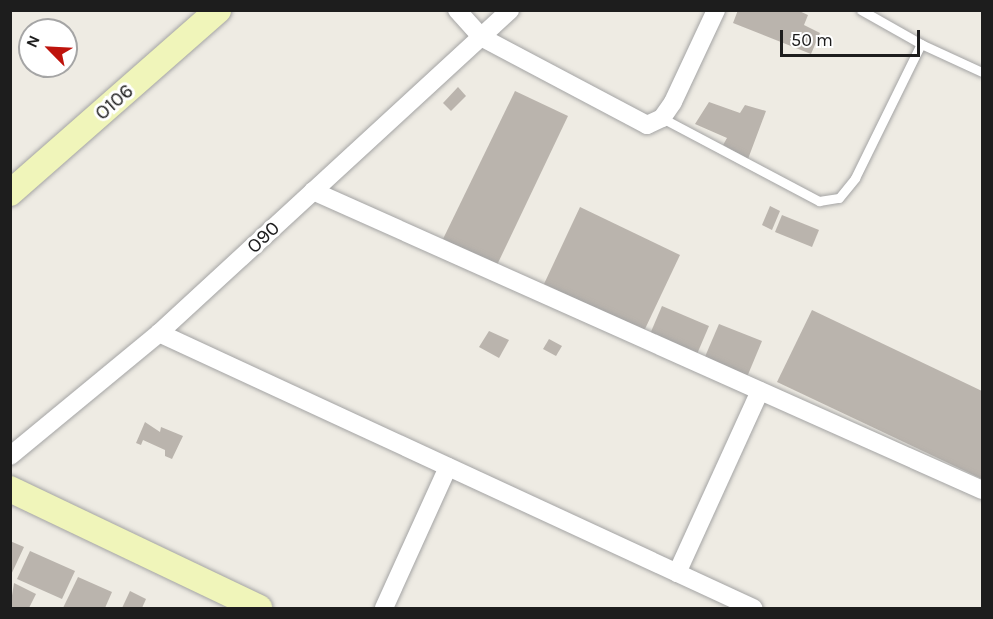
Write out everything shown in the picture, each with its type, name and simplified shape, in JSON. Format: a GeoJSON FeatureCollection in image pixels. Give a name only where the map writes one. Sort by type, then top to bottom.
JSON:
{"type":"FeatureCollection","features":[{"type":"Feature","properties":{"kind":"main road","name":"O106"},"geometry":{"type":"LineString","coordinates":[[10,193],[218,10]]}},
{"type":"Feature","properties":{"kind":"main road"},"geometry":{"type":"LineString","coordinates":[[10,489],[259,609]]}},
{"type":"Feature","properties":{"kind":"street"},"geometry":{"type":"LineString","coordinates":[[457,10],[481,37],[633,121],[647,125],[662,118],[716,10]]}},
{"type":"Feature","properties":{"kind":"street","name":"O90"},"geometry":{"type":"LineString","coordinates":[[10,456],[159,333],[510,10]]}},
{"type":"Feature","properties":{"kind":"street"},"geometry":{"type":"LineString","coordinates":[[313,191],[982,490]]}},
{"type":"Feature","properties":{"kind":"street"},"geometry":{"type":"LineString","coordinates":[[159,333],[753,609]]}},
{"type":"Feature","properties":{"kind":"street"},"geometry":{"type":"LineString","coordinates":[[677,573],[760,391]]}},
{"type":"Feature","properties":{"kind":"street"},"geometry":{"type":"LineString","coordinates":[[384,609],[448,467]]}},
{"type":"Feature","properties":{"kind":"lane"},"geometry":{"type":"LineString","coordinates":[[861,10],[921,44],[982,72]]}},
{"type":"Feature","properties":{"kind":"lane"},"geometry":{"type":"LineString","coordinates":[[662,118],[819,201],[839,198],[855,178],[921,44]]}},
{"type":"Feature","properties":{"kind":"building"},"geometry":{"type":"Polygon","coordinates":[[[738,10],[797,10],[808,15],[804,25],[820,33],[811,54],[733,23],[738,10]]]}},
{"type":"Feature","properties":{"kind":"building"},"geometry":{"type":"Polygon","coordinates":[[[458,87],[466,96],[451,111],[443,103],[458,87]]]}},
{"type":"Feature","properties":{"kind":"building"},"geometry":{"type":"Polygon","coordinates":[[[515,91],[568,116],[497,265],[443,239],[515,91]]]}},
{"type":"Feature","properties":{"kind":"building"},"geometry":{"type":"Polygon","coordinates":[[[709,102],[740,113],[745,105],[766,111],[748,159],[723,145],[727,138],[695,124],[709,102]]]}},
{"type":"Feature","properties":{"kind":"building"},"geometry":{"type":"Polygon","coordinates":[[[770,206],[780,211],[772,230],[762,225],[770,206]]]}},
{"type":"Feature","properties":{"kind":"building"},"geometry":{"type":"Polygon","coordinates":[[[580,207],[680,255],[644,331],[544,284],[580,207]]]}},
{"type":"Feature","properties":{"kind":"building"},"geometry":{"type":"Polygon","coordinates":[[[782,215],[819,230],[812,247],[775,232],[782,215]]]}},
{"type":"Feature","properties":{"kind":"building"},"geometry":{"type":"Polygon","coordinates":[[[662,306],[709,326],[697,354],[650,334],[662,306]]]}},
{"type":"Feature","properties":{"kind":"building"},"geometry":{"type":"Polygon","coordinates":[[[812,310],[982,391],[982,479],[777,382],[812,310]]]}},
{"type":"Feature","properties":{"kind":"building"},"geometry":{"type":"Polygon","coordinates":[[[719,324],[762,341],[747,377],[704,359],[719,324]]]}},
{"type":"Feature","properties":{"kind":"building"},"geometry":{"type":"Polygon","coordinates":[[[489,331],[509,340],[499,358],[479,347],[489,331]]]}},
{"type":"Feature","properties":{"kind":"building"},"geometry":{"type":"Polygon","coordinates":[[[549,339],[562,346],[556,356],[543,349],[549,339]]]}},
{"type":"Feature","properties":{"kind":"building"},"geometry":{"type":"Polygon","coordinates":[[[145,422],[160,432],[161,427],[183,436],[172,459],[165,456],[165,450],[143,440],[141,445],[136,443],[145,422]]]}},
{"type":"Feature","properties":{"kind":"building"},"geometry":{"type":"Polygon","coordinates":[[[10,541],[24,547],[10,577],[10,541]]]}},
{"type":"Feature","properties":{"kind":"building"},"geometry":{"type":"Polygon","coordinates":[[[30,551],[75,571],[62,599],[17,579],[30,551]]]}},
{"type":"Feature","properties":{"kind":"building"},"geometry":{"type":"Polygon","coordinates":[[[78,577],[112,592],[105,608],[63,608],[78,577]]]}},
{"type":"Feature","properties":{"kind":"building"},"geometry":{"type":"Polygon","coordinates":[[[14,583],[36,594],[29,608],[10,608],[14,583]]]}},
{"type":"Feature","properties":{"kind":"building"},"geometry":{"type":"Polygon","coordinates":[[[130,591],[146,599],[142,608],[122,608],[130,591]]]}}]}
